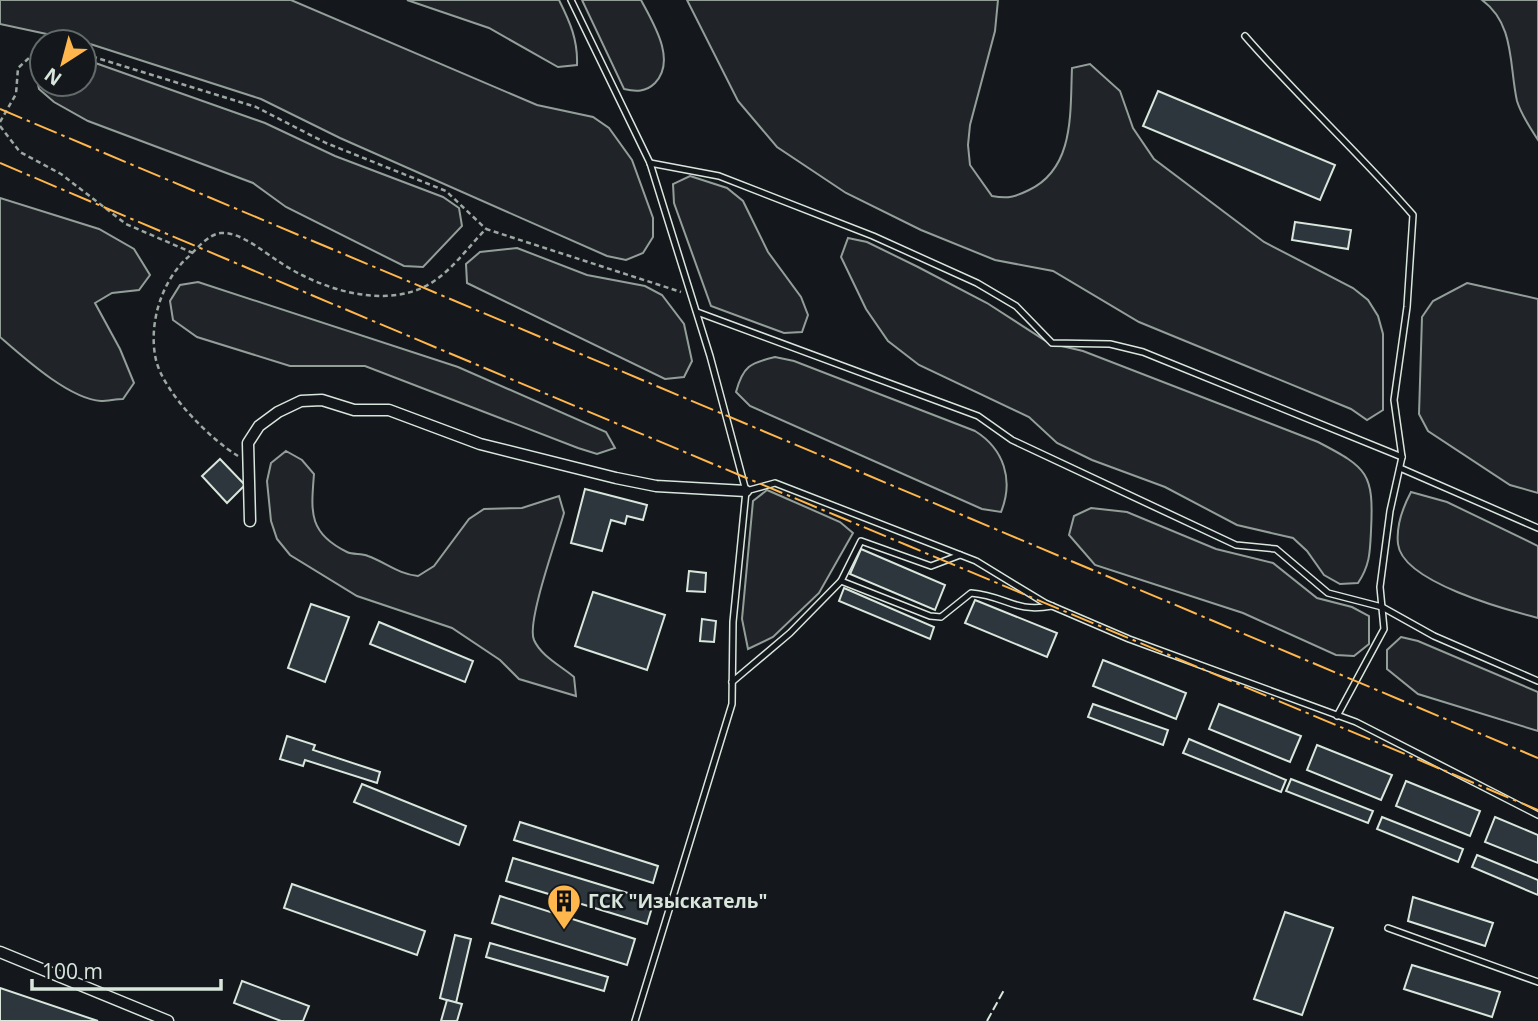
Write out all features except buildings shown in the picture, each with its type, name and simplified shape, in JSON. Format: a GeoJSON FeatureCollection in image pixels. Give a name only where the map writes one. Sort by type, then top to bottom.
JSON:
{"type":"FeatureCollection","features":[{"type":"Feature","properties":{"kind":"street"},"geometry":{"type":"LineString","coordinates":[[250,521],[248,443],[259,426],[278,412],[301,401],[322,400],[354,410],[389,410],[480,444],[616,478],[656,486],[746,491]]}},
{"type":"Feature","properties":{"kind":"street"},"geometry":{"type":"LineString","coordinates":[[0,952],[168,1021]]}},
{"type":"Feature","properties":{"kind":"lane"},"geometry":{"type":"LineString","coordinates":[[571,0],[650,163],[697,312],[746,491],[733,622],[732,704],[635,1021]]}},
{"type":"Feature","properties":{"kind":"lane"},"geometry":{"type":"LineString","coordinates":[[1245,36],[1299,97],[1368,163],[1413,215],[1407,307],[1394,400],[1402,457],[1390,511],[1380,587],[1384,629],[1337,716]]}},
{"type":"Feature","properties":{"kind":"lane"},"geometry":{"type":"LineString","coordinates":[[650,163],[719,176],[873,236],[977,282],[1016,306],[1052,343],[1110,344],[1143,352],[1402,457]]}},
{"type":"Feature","properties":{"kind":"lane"},"geometry":{"type":"LineString","coordinates":[[697,312],[978,416],[1012,440],[1236,545],[1276,550],[1328,593],[1382,607],[1434,636],[1538,681]]}},
{"type":"Feature","properties":{"kind":"lane"},"geometry":{"type":"LineString","coordinates":[[1400,468],[1538,528]]}},
{"type":"Feature","properties":{"kind":"lane"},"geometry":{"type":"LineString","coordinates":[[746,491],[775,483],[960,555],[1053,606],[1129,639],[1337,716],[1424,756],[1538,815]]}},
{"type":"Feature","properties":{"kind":"lane"},"geometry":{"type":"LineString","coordinates":[[732,682],[790,633],[841,581],[861,541],[932,566],[960,555]]}},
{"type":"Feature","properties":{"kind":"lane"},"geometry":{"type":"LineString","coordinates":[[841,581],[912,610],[941,617],[971,593],[1001,599],[1019,609],[1053,606]]}},
{"type":"Feature","properties":{"kind":"lane"},"geometry":{"type":"LineString","coordinates":[[1388,929],[1538,982]]}},
{"type":"Feature","properties":{"kind":"path"},"geometry":{"type":"LineString","coordinates":[[98,58],[256,107],[326,143],[446,191],[486,229],[691,295]]}},
{"type":"Feature","properties":{"kind":"path"},"geometry":{"type":"LineString","coordinates":[[28,59],[18,68],[16,94],[0,124],[20,152],[61,174],[126,224],[193,253]]}},
{"type":"Feature","properties":{"kind":"path"},"geometry":{"type":"LineString","coordinates":[[249,462],[219,444],[194,418],[170,388],[156,361],[156,324],[163,289],[193,253],[207,240],[221,233],[246,240],[284,266],[330,288],[388,295],[410,293],[438,278],[486,229]]}},
{"type":"Feature","properties":{"kind":"shaded area"},"geometry":{"type":"Polygon","coordinates":[[[0,0],[291,0],[537,105],[593,117],[609,128],[632,160],[653,218],[653,237],[643,253],[626,260],[607,256],[340,138],[261,99],[98,47],[98,28],[28,30],[0,24],[0,0]]]}},
{"type":"Feature","properties":{"kind":"shaded area"},"geometry":{"type":"Polygon","coordinates":[[[407,0],[559,0],[572,31],[577,65],[558,67],[489,28],[407,0]]]}},
{"type":"Feature","properties":{"kind":"shaded area"},"geometry":{"type":"Polygon","coordinates":[[[582,0],[641,0],[657,30],[663,53],[661,74],[652,86],[633,91],[624,89],[582,0]]]}},
{"type":"Feature","properties":{"kind":"shaded area"},"geometry":{"type":"Polygon","coordinates":[[[687,0],[998,0],[995,31],[970,125],[968,145],[970,165],[992,196],[1015,196],[1029,190],[1055,168],[1067,137],[1070,120],[1072,68],[1090,64],[1120,91],[1133,128],[1154,159],[1264,242],[1353,288],[1368,300],[1378,316],[1383,334],[1383,410],[1367,420],[1351,409],[1139,322],[1053,271],[995,260],[921,230],[846,193],[777,147],[738,101],[687,0]]]}},
{"type":"Feature","properties":{"kind":"shaded area"},"geometry":{"type":"Polygon","coordinates":[[[1482,0],[1538,0],[1538,140],[1517,101],[1505,33],[1493,10],[1482,0]]]}},
{"type":"Feature","properties":{"kind":"shaded area"},"geometry":{"type":"Polygon","coordinates":[[[98,64],[265,123],[335,156],[443,197],[459,208],[462,226],[423,267],[404,266],[286,207],[253,183],[88,121],[49,98],[98,98],[98,64]]]}},
{"type":"Feature","properties":{"kind":"shaded area"},"geometry":{"type":"Polygon","coordinates":[[[690,176],[727,188],[743,201],[768,252],[801,297],[808,315],[802,332],[784,333],[711,306],[674,203],[673,184],[690,176]]]}},
{"type":"Feature","properties":{"kind":"shaded area"},"geometry":{"type":"Polygon","coordinates":[[[0,198],[99,229],[134,249],[150,275],[139,290],[112,293],[95,303],[120,349],[134,383],[123,399],[101,401],[75,393],[47,376],[0,337],[0,198]]]}},
{"type":"Feature","properties":{"kind":"shaded area"},"geometry":{"type":"Polygon","coordinates":[[[848,238],[867,242],[987,303],[1049,343],[1083,351],[1318,442],[1348,459],[1358,466],[1364,475],[1371,496],[1370,552],[1358,583],[1340,584],[1324,575],[1307,551],[1293,538],[1237,525],[1165,487],[1092,460],[1057,443],[1029,417],[919,365],[888,341],[866,309],[841,257],[848,238]]]}},
{"type":"Feature","properties":{"kind":"shaded area"},"geometry":{"type":"Polygon","coordinates":[[[517,248],[587,275],[645,286],[662,295],[684,324],[692,361],[684,377],[665,379],[467,283],[466,264],[480,252],[517,248]]]}},
{"type":"Feature","properties":{"kind":"shaded area"},"geometry":{"type":"Polygon","coordinates":[[[198,282],[458,367],[606,432],[615,448],[597,454],[578,448],[365,366],[290,366],[197,337],[173,320],[170,301],[180,285],[198,282]]]}},
{"type":"Feature","properties":{"kind":"shaded area"},"geometry":{"type":"Polygon","coordinates":[[[1467,283],[1538,299],[1538,493],[1510,485],[1428,431],[1419,414],[1422,317],[1433,301],[1467,283]]]}},
{"type":"Feature","properties":{"kind":"shaded area"},"geometry":{"type":"Polygon","coordinates":[[[775,357],[794,361],[975,431],[993,447],[1004,466],[1006,488],[1001,512],[982,509],[750,406],[736,392],[742,376],[749,367],[759,361],[775,357]]]}},
{"type":"Feature","properties":{"kind":"shaded area"},"geometry":{"type":"Polygon","coordinates":[[[286,451],[302,460],[314,474],[313,510],[319,529],[325,537],[347,552],[368,556],[411,575],[418,576],[434,566],[469,519],[484,509],[522,508],[559,496],[564,513],[538,598],[533,631],[534,640],[541,651],[574,677],[576,696],[519,679],[500,660],[452,628],[357,596],[290,555],[277,539],[271,521],[267,481],[271,463],[286,451]]]}},
{"type":"Feature","properties":{"kind":"shaded area"},"geometry":{"type":"Polygon","coordinates":[[[767,490],[840,522],[853,533],[819,593],[773,637],[748,649],[742,619],[753,501],[767,490]]]}},
{"type":"Feature","properties":{"kind":"shaded area"},"geometry":{"type":"Polygon","coordinates":[[[1411,492],[1447,502],[1538,546],[1538,618],[1458,592],[1436,582],[1404,558],[1398,544],[1398,530],[1411,492]]]}},
{"type":"Feature","properties":{"kind":"shaded area"},"geometry":{"type":"Polygon","coordinates":[[[1091,508],[1127,512],[1216,549],[1273,563],[1317,598],[1352,607],[1369,616],[1369,644],[1354,656],[1336,655],[1243,613],[1095,565],[1069,535],[1074,516],[1091,508]]]}},
{"type":"Feature","properties":{"kind":"shaded area"},"geometry":{"type":"Polygon","coordinates":[[[1401,637],[1418,641],[1538,692],[1538,731],[1418,694],[1387,669],[1387,650],[1401,637]]]}},
{"type":"Feature","properties":{"kind":"fence"},"geometry":{"type":"LineString","coordinates":[[987,1021],[1004,990]]}},
{"type":"Feature","properties":{"kind":"power"},"geometry":{"type":"LineString","coordinates":[[0,109],[1538,758]]}},
{"type":"Feature","properties":{"kind":"power"},"geometry":{"type":"LineString","coordinates":[[0,163],[1538,810]]}},
{"type":"Feature","properties":{"kind":"place","name":"ГСК \"Изыскатель\""},"geometry":{"type":"Point","coordinates":[564,931]}}]}
